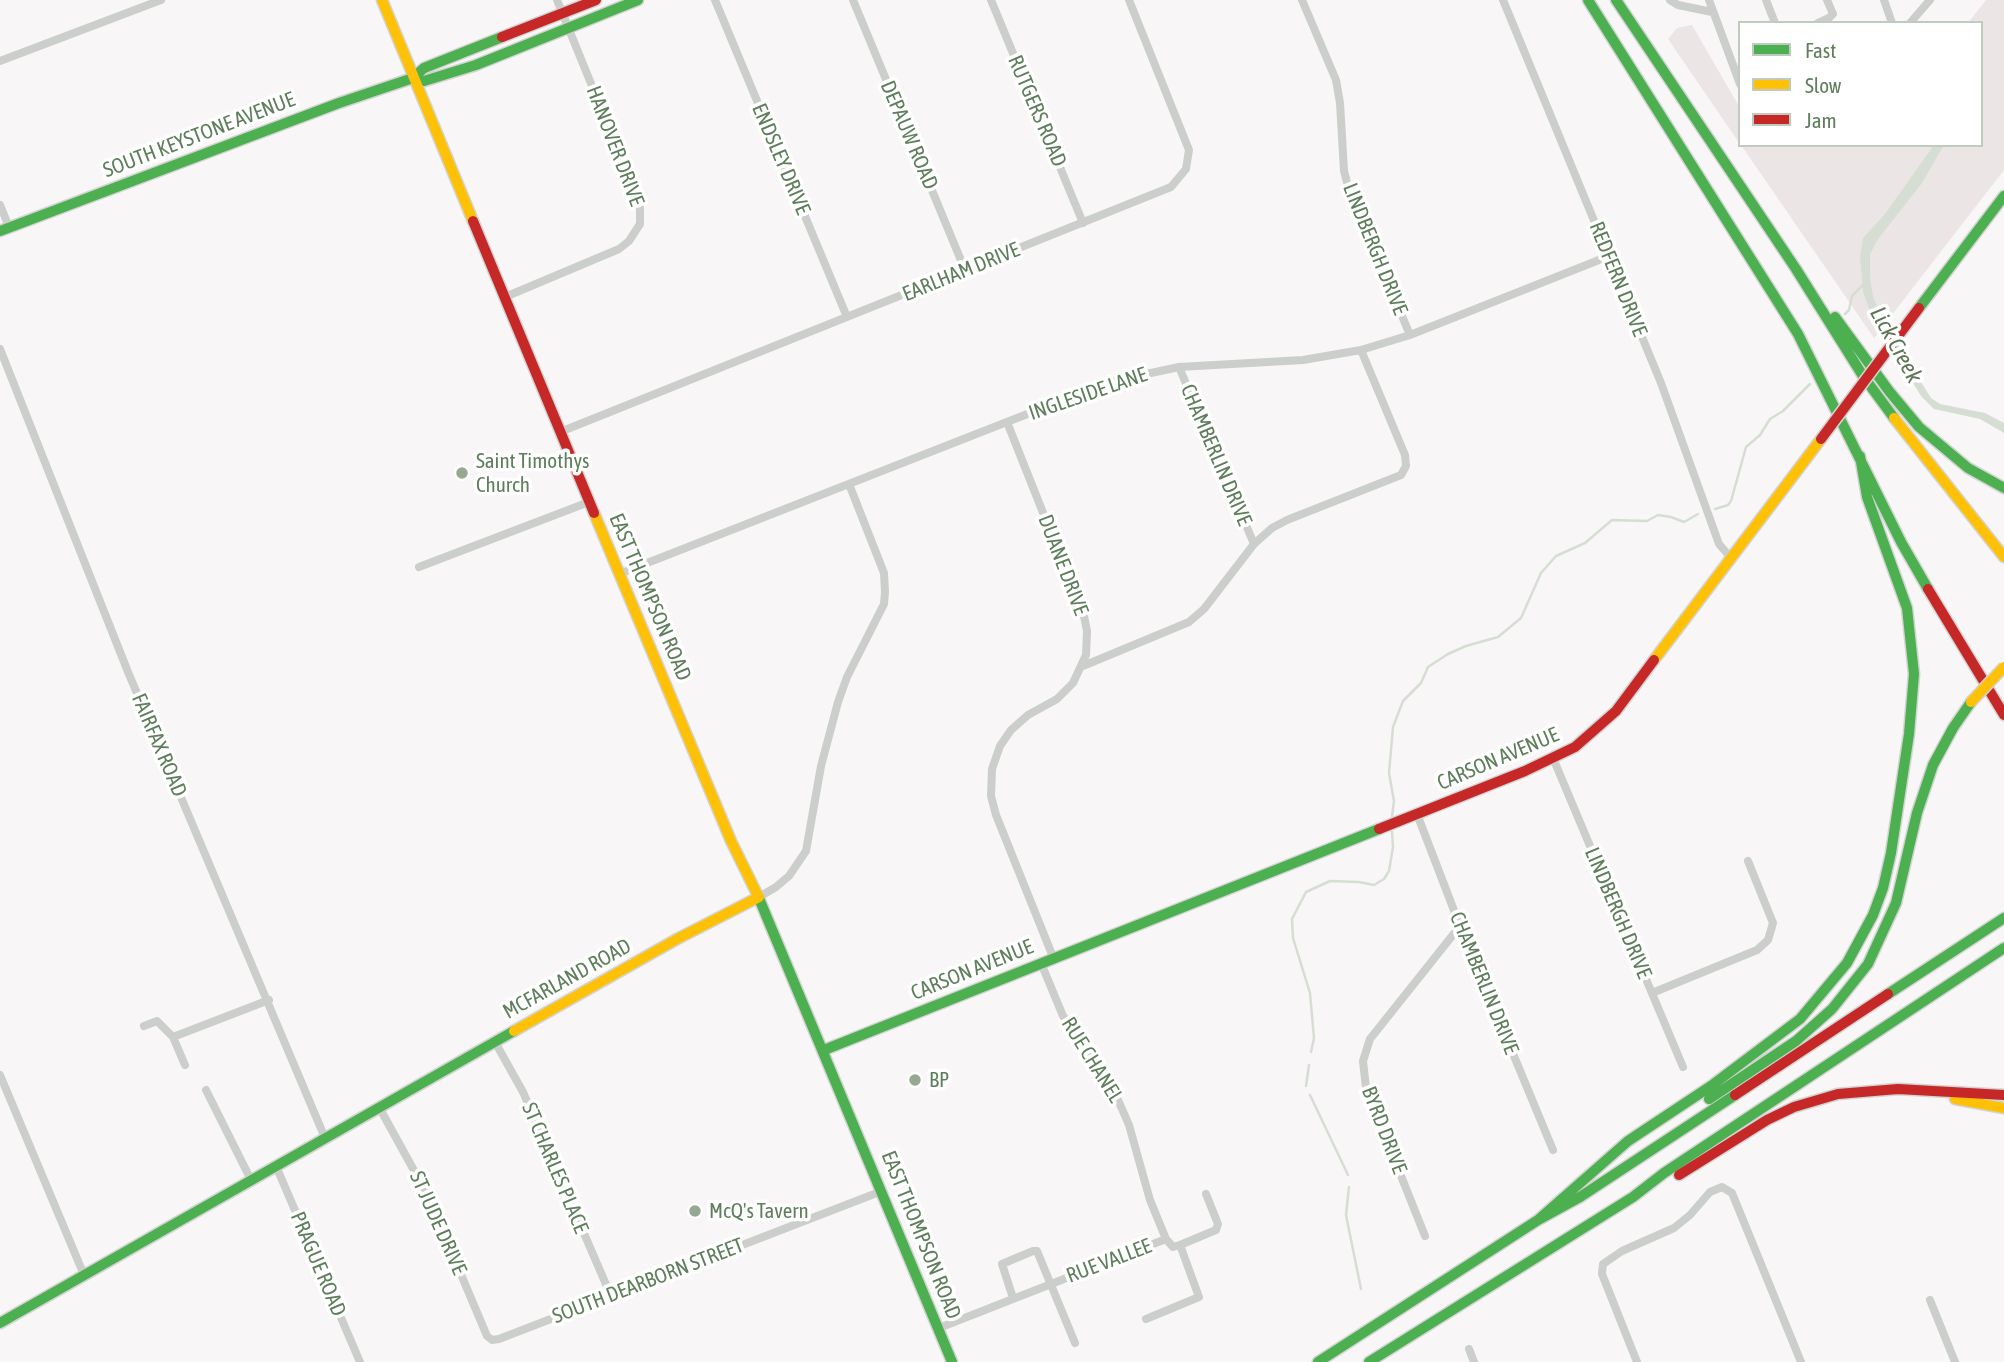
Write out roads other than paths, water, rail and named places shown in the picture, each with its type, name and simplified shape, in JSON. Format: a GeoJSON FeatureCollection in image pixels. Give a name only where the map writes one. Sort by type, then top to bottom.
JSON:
{"type":"FeatureCollection","features":[{"type":"Feature","properties":{"kind":"main road","name":"EAST THOMPSON ROAD"},"geometry":{"type":"LineString","coordinates":[[382,0],[619,574],[731,841],[759,897],[824,1050],[953,1362]]}},
{"type":"Feature","properties":{"kind":"main road","name":"SOUTH KEYSTONE AVENUE"},"geometry":{"type":"LineString","coordinates":[[5,229],[339,103],[414,78],[424,68],[596,0]]}},
{"type":"Feature","properties":{"kind":"main road","name":"SOUTH KEYSTONE AVENUE"},"geometry":{"type":"LineString","coordinates":[[414,78],[424,81],[455,72],[638,0]]}},
{"type":"Feature","properties":{"kind":"main road"},"geometry":{"type":"LineString","coordinates":[[1588,0],[1780,304],[1810,356],[1901,542],[2004,715]]}},
{"type":"Feature","properties":{"kind":"main road"},"geometry":{"type":"LineString","coordinates":[[1616,0],[1796,269],[1874,392],[1941,481],[2004,557]]}},
{"type":"Feature","properties":{"kind":"main road","name":"CARSON AVENUE"},"geometry":{"type":"LineString","coordinates":[[824,1050],[1417,814],[1575,747],[1616,710],[2004,195]]}},
{"type":"Feature","properties":{"kind":"main road"},"geometry":{"type":"LineString","coordinates":[[1796,269],[1919,427],[1968,468],[2004,488]]}},
{"type":"Feature","properties":{"kind":"main road"},"geometry":{"type":"LineString","coordinates":[[1538,1220],[1628,1141],[1728,1074],[1811,1009],[1834,982],[1855,950],[1879,900],[1889,865],[1906,755],[1914,674],[1907,608],[1867,497],[1860,456]]}},
{"type":"Feature","properties":{"kind":"main road"},"geometry":{"type":"LineString","coordinates":[[1590,1174],[1633,1149],[1796,1041],[1832,1009],[1857,981],[1880,943],[1896,903],[1917,813],[1933,765],[1953,727],[1971,702],[2004,667]]}},
{"type":"Feature","properties":{"kind":"main road","name":"MCFARLAND ROAD"},"geometry":{"type":"LineString","coordinates":[[0,1323],[677,939],[759,897]]}},
{"type":"Feature","properties":{"kind":"main road"},"geometry":{"type":"LineString","coordinates":[[1318,1362],[1538,1220],[1592,1190],[2004,918]]}},
{"type":"Feature","properties":{"kind":"main road"},"geometry":{"type":"LineString","coordinates":[[1370,1362],[1633,1197],[1664,1173],[2004,948]]}},
{"type":"Feature","properties":{"kind":"main road"},"geometry":{"type":"LineString","coordinates":[[1633,1197],[1669,1181],[1767,1119],[1794,1107],[1853,1092],[1898,1089],[2004,1095]]}},
{"type":"Feature","properties":{"kind":"main road"},"geometry":{"type":"LineString","coordinates":[[1898,1089],[2004,1108]]}},
{"type":"Feature","properties":{"kind":"street"},"geometry":{"type":"LineString","coordinates":[[0,61],[161,0]]}},
{"type":"Feature","properties":{"kind":"street","name":"HANOVER DRIVE"},"geometry":{"type":"LineString","coordinates":[[505,297],[619,249],[629,241],[640,224],[640,204],[557,0]]}},
{"type":"Feature","properties":{"kind":"street","name":"ENDSLEY DRIVE"},"geometry":{"type":"LineString","coordinates":[[715,0],[847,317]]}},
{"type":"Feature","properties":{"kind":"street","name":"DEPAUW ROAD"},"geometry":{"type":"LineString","coordinates":[[853,0],[965,270]]}},
{"type":"Feature","properties":{"kind":"street","name":"RUTGERS ROAD"},"geometry":{"type":"LineString","coordinates":[[991,0],[1083,223]]}},
{"type":"Feature","properties":{"kind":"street","name":"EARLHAM DRIVE"},"geometry":{"type":"LineString","coordinates":[[560,432],[1171,187],[1179,179],[1188,162],[1187,139],[1129,0]]}},
{"type":"Feature","properties":{"kind":"street","name":"LINDBERGH DRIVE"},"geometry":{"type":"LineString","coordinates":[[1303,0],[1336,80],[1344,171],[1349,190],[1410,335]]}},
{"type":"Feature","properties":{"kind":"street","name":"REDFERN DRIVE"},"geometry":{"type":"LineString","coordinates":[[1503,0],[1661,383],[1719,544],[1731,558]]}},
{"type":"Feature","properties":{"kind":"street"},"geometry":{"type":"LineString","coordinates":[[1670,0],[1676,4],[1712,12]]}},
{"type":"Feature","properties":{"kind":"street"},"geometry":{"type":"LineString","coordinates":[[1709,0],[1738,79]]}},
{"type":"Feature","properties":{"kind":"street"},"geometry":{"type":"LineString","coordinates":[[1766,0],[1774,21]]}},
{"type":"Feature","properties":{"kind":"street"},"geometry":{"type":"LineString","coordinates":[[1822,21],[1833,15],[1828,0]]}},
{"type":"Feature","properties":{"kind":"street"},"geometry":{"type":"LineString","coordinates":[[1884,0],[1891,21]]}},
{"type":"Feature","properties":{"kind":"street"},"geometry":{"type":"LineString","coordinates":[[1912,21],[1930,0]]}},
{"type":"Feature","properties":{"kind":"street"},"geometry":{"type":"LineString","coordinates":[[0,205],[5,229]]}},
{"type":"Feature","properties":{"kind":"street","name":"INGLESIDE LANE"},"geometry":{"type":"LineString","coordinates":[[619,574],[1109,382],[1179,367],[1303,360],[1362,350],[1410,335],[1609,256]]}},
{"type":"Feature","properties":{"kind":"street","name":"FAIRFAX ROAD"},"geometry":{"type":"LineString","coordinates":[[0,349],[128,672],[269,1000],[325,1138]]}},
{"type":"Feature","properties":{"kind":"street"},"geometry":{"type":"LineString","coordinates":[[1054,957],[996,815],[991,784],[996,757],[1011,730],[1028,715],[1063,694],[1083,666],[1189,622],[1204,609],[1254,544],[1272,528],[1396,477],[1405,468],[1405,455],[1362,350]]}},
{"type":"Feature","properties":{"kind":"street","name":"CHAMBERLIN DRIVE"},"geometry":{"type":"LineString","coordinates":[[1179,367],[1254,544]]}},
{"type":"Feature","properties":{"kind":"street","name":"DUANE DRIVE"},"geometry":{"type":"LineString","coordinates":[[1007,422],[1084,616],[1088,643],[1083,666]]}},
{"type":"Feature","properties":{"kind":"street","name":"MCFARLAND ROAD"},"geometry":{"type":"LineString","coordinates":[[759,897],[789,876],[806,851],[821,766],[838,702],[847,677],[884,604],[884,573],[849,484]]}},
{"type":"Feature","properties":{"kind":"street"},"geometry":{"type":"LineString","coordinates":[[419,568],[589,502]]}},
{"type":"Feature","properties":{"kind":"street","name":"LINDBERGH DRIVE"},"geometry":{"type":"LineString","coordinates":[[1553,758],[1683,1067]]}},
{"type":"Feature","properties":{"kind":"street","name":"CHAMBERLIN DRIVE"},"geometry":{"type":"LineString","coordinates":[[1417,814],[1460,926],[1553,1150]]}},
{"type":"Feature","properties":{"kind":"street"},"geometry":{"type":"LineString","coordinates":[[1652,993],[1758,950],[1768,940],[1773,923],[1748,861]]}},
{"type":"Feature","properties":{"kind":"street","name":"BYRD DRIVE"},"geometry":{"type":"LineString","coordinates":[[1425,1236],[1366,1088],[1363,1061],[1370,1039],[1460,926]]}},
{"type":"Feature","properties":{"kind":"street","name":"RUE CHANEL"},"geometry":{"type":"LineString","coordinates":[[1041,963],[1063,1016],[1093,1056],[1125,1113],[1150,1200],[1166,1238]]}},
{"type":"Feature","properties":{"kind":"street"},"geometry":{"type":"LineString","coordinates":[[173,1037],[269,1000]]}},
{"type":"Feature","properties":{"kind":"street"},"geometry":{"type":"LineString","coordinates":[[144,1026],[157,1021],[173,1037],[185,1065]]}},
{"type":"Feature","properties":{"kind":"street","name":"ST CHARLES PLACE"},"geometry":{"type":"LineString","coordinates":[[495,1042],[523,1092],[611,1296]]}},
{"type":"Feature","properties":{"kind":"street"},"geometry":{"type":"LineString","coordinates":[[0,1075],[84,1275]]}},
{"type":"Feature","properties":{"kind":"street"},"geometry":{"type":"LineString","coordinates":[[206,1090],[251,1180]]}},
{"type":"Feature","properties":{"kind":"street","name":"ST JUDE DRIVE"},"geometry":{"type":"LineString","coordinates":[[379,1107],[427,1194],[487,1336],[492,1339]]}},
{"type":"Feature","properties":{"kind":"street","name":"PRAGUE ROAD"},"geometry":{"type":"LineString","coordinates":[[276,1166],[360,1362]]}},
{"type":"Feature","properties":{"kind":"street"},"geometry":{"type":"LineString","coordinates":[[1637,1362],[1602,1274],[1602,1266],[1607,1259],[1622,1251],[1674,1228],[1690,1215],[1710,1192],[1726,1187],[1732,1193],[1801,1362]]}},
{"type":"Feature","properties":{"kind":"street","name":"SOUTH DEARBORN STREET"},"geometry":{"type":"LineString","coordinates":[[492,1339],[499,1339],[882,1191]]}},
{"type":"Feature","properties":{"kind":"street"},"geometry":{"type":"LineString","coordinates":[[1166,1238],[1173,1247],[1216,1230],[1218,1224],[1206,1194]]}},
{"type":"Feature","properties":{"kind":"street","name":"RUE VALLEE"},"geometry":{"type":"LineString","coordinates":[[939,1328],[1166,1238]]}},
{"type":"Feature","properties":{"kind":"street"},"geometry":{"type":"LineString","coordinates":[[1146,1319],[1199,1297],[1180,1245]]}},
{"type":"Feature","properties":{"kind":"street","name":"RUE VALLEE"},"geometry":{"type":"LineString","coordinates":[[1013,1298],[1002,1264],[1037,1251],[1074,1343]]}},
{"type":"Feature","properties":{"kind":"street"},"geometry":{"type":"LineString","coordinates":[[1930,1300],[1955,1362]]}},
{"type":"Feature","properties":{"kind":"street"},"geometry":{"type":"LineString","coordinates":[[1469,1349],[1474,1362]]}},
{"type":"Feature","properties":{"kind":"water","name":"Lick Creek"},"geometry":{"type":"Polygon","coordinates":[[[1933,147],[1943,147],[1922,183],[1878,239],[1870,254],[1873,296],[1881,318],[1931,398],[1940,404],[1985,413],[2004,423],[2004,433],[1980,419],[1934,409],[1921,396],[1872,316],[1863,292],[1860,257],[1863,238],[1885,214],[1933,147]]]}},
{"type":"Feature","properties":{"kind":"waterway"},"geometry":{"type":"LineString","coordinates":[[1845,314],[1849,310],[1852,296],[1864,284]]}},
{"type":"Feature","properties":{"kind":"waterway"},"geometry":{"type":"LineString","coordinates":[[1715,509],[1728,505],[1731,501],[1746,447],[1760,435],[1770,419],[1783,411],[1810,384]]}},
{"type":"Feature","properties":{"kind":"waterway"},"geometry":{"type":"LineString","coordinates":[[1392,816],[1394,801],[1389,773],[1393,727],[1403,701],[1421,683],[1428,667],[1466,646],[1498,637],[1521,618],[1541,573],[1556,556],[1585,543],[1612,520],[1647,521],[1658,515],[1684,522],[1698,514]]}},
{"type":"Feature","properties":{"kind":"waterway"},"geometry":{"type":"LineString","coordinates":[[1311,1052],[1314,1038],[1310,993],[1293,938],[1292,919],[1306,892],[1330,881],[1374,885],[1384,879],[1389,871],[1393,847],[1392,832]]}},
{"type":"Feature","properties":{"kind":"waterway"},"geometry":{"type":"LineString","coordinates":[[1306,1086],[1309,1065]]}},
{"type":"Feature","properties":{"kind":"waterway"},"geometry":{"type":"LineString","coordinates":[[1310,1095],[1348,1175]]}},
{"type":"Feature","properties":{"kind":"waterway"},"geometry":{"type":"LineString","coordinates":[[1349,1187],[1346,1215],[1361,1289]]}},
{"type":"Feature","properties":{"kind":"place","name":"Saint Timothys Church"},"geometry":{"type":"Point","coordinates":[462,473]}},
{"type":"Feature","properties":{"kind":"place","name":"BP"},"geometry":{"type":"Point","coordinates":[915,1080]}},
{"type":"Feature","properties":{"kind":"place","name":"McQ's Tavern"},"geometry":{"type":"Point","coordinates":[695,1211]}}]}
